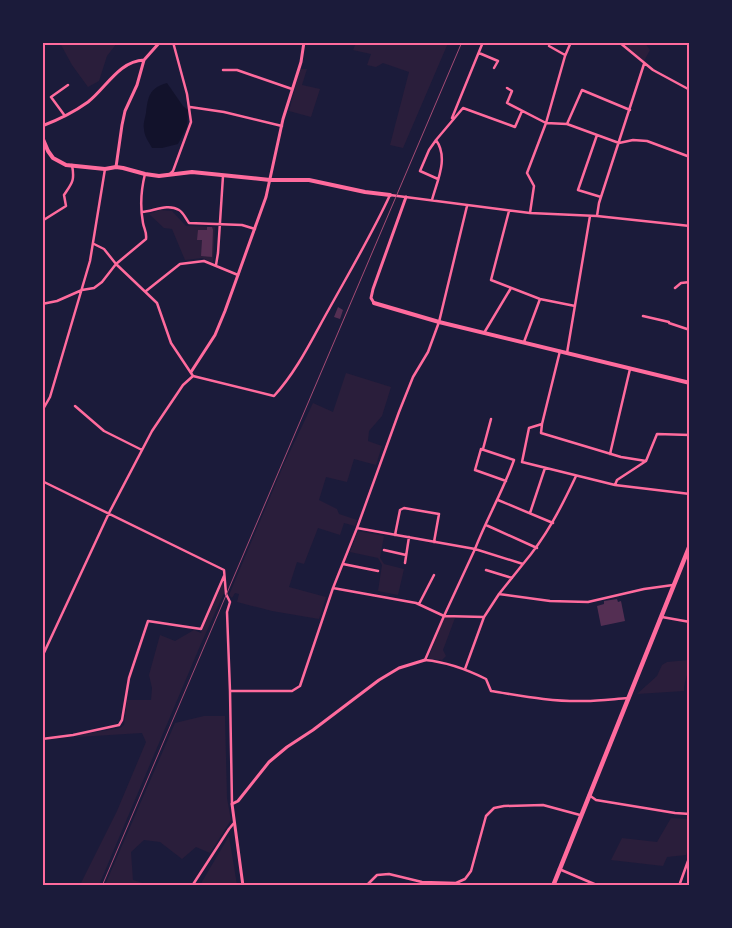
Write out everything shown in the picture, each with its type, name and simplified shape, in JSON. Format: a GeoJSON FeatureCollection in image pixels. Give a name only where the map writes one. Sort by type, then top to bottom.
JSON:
{"type":"FeatureCollection","features":[{"type":"Feature","properties":{"kind":"highway"},"geometry":{"type":"LineString","coordinates":[[553,886],[690,545]]}},
{"type":"Feature","properties":{"kind":"main road"},"geometry":{"type":"LineString","coordinates":[[42,137],[48,152],[53,158],[59,162],[72,165],[105,169],[116,167],[159,176],[192,172],[270,180],[308,180],[365,192],[390,194]]}},
{"type":"Feature","properties":{"kind":"main road"},"geometry":{"type":"LineString","coordinates":[[374,303],[439,322],[690,383]]}},
{"type":"Feature","properties":{"kind":"street"},"geometry":{"type":"LineString","coordinates":[[116,167],[123,118],[137,85],[144,60],[160,42]]}},
{"type":"Feature","properties":{"kind":"street"},"geometry":{"type":"LineString","coordinates":[[168,175],[172,171],[191,122],[190,107],[173,42]]}},
{"type":"Feature","properties":{"kind":"street"},"geometry":{"type":"LineString","coordinates":[[191,372],[215,335],[266,197],[282,126],[301,62],[304,42]]}},
{"type":"Feature","properties":{"kind":"street"},"geometry":{"type":"LineString","coordinates":[[451,122],[483,42]]}},
{"type":"Feature","properties":{"kind":"street"},"geometry":{"type":"LineString","coordinates":[[530,213],[534,186],[527,173],[546,123],[566,53],[571,42]]}},
{"type":"Feature","properties":{"kind":"street"},"geometry":{"type":"LineString","coordinates":[[620,42],[644,64],[690,90]]}},
{"type":"Feature","properties":{"kind":"street"},"geometry":{"type":"LineString","coordinates":[[549,46],[570,53]]}},
{"type":"Feature","properties":{"kind":"street"},"geometry":{"type":"LineString","coordinates":[[479,53],[498,60],[494,68]]}},
{"type":"Feature","properties":{"kind":"street"},"geometry":{"type":"LineString","coordinates":[[42,126],[65,116],[97,94],[110,78],[130,64],[144,60]]}},
{"type":"Feature","properties":{"kind":"street"},"geometry":{"type":"LineString","coordinates":[[597,216],[601,197],[644,64]]}},
{"type":"Feature","properties":{"kind":"street"},"geometry":{"type":"LineString","coordinates":[[223,70],[237,70],[292,89]]}},
{"type":"Feature","properties":{"kind":"street"},"geometry":{"type":"LineString","coordinates":[[65,116],[51,96],[68,85]]}},
{"type":"Feature","properties":{"kind":"street"},"geometry":{"type":"LineString","coordinates":[[506,88],[512,91],[507,103],[546,123],[567,124],[619,143],[633,140],[647,141],[690,157]]}},
{"type":"Feature","properties":{"kind":"street"},"geometry":{"type":"LineString","coordinates":[[567,124],[582,90],[630,110]]}},
{"type":"Feature","properties":{"kind":"street"},"geometry":{"type":"LineString","coordinates":[[190,107],[224,112],[282,126]]}},
{"type":"Feature","properties":{"kind":"street"},"geometry":{"type":"LineString","coordinates":[[438,179],[420,171],[429,150],[463,108],[515,127],[522,111]]}},
{"type":"Feature","properties":{"kind":"street"},"geometry":{"type":"LineString","coordinates":[[597,135],[578,190],[601,197]]}},
{"type":"Feature","properties":{"kind":"street"},"geometry":{"type":"LineString","coordinates":[[432,200],[443,153],[442,147],[436,140]]}},
{"type":"Feature","properties":{"kind":"street"},"geometry":{"type":"LineString","coordinates":[[42,222],[66,206],[64,195],[72,184],[72,165]]}},
{"type":"Feature","properties":{"kind":"street"},"geometry":{"type":"LineString","coordinates":[[42,411],[50,397],[94,244],[105,169]]}},
{"type":"Feature","properties":{"kind":"street"},"geometry":{"type":"LineString","coordinates":[[42,304],[57,301],[82,290],[94,288],[102,282],[116,264],[146,239],[147,232],[143,224],[141,189],[145,174]]}},
{"type":"Feature","properties":{"kind":"street"},"geometry":{"type":"LineString","coordinates":[[216,265],[223,176]]}},
{"type":"Feature","properties":{"kind":"street"},"geometry":{"type":"LineString","coordinates":[[94,244],[104,249],[116,264],[157,303],[171,343],[193,376],[274,396],[285,384],[311,342],[371,235],[390,194],[509,211],[597,216],[690,226]]}},
{"type":"Feature","properties":{"kind":"street"},"geometry":{"type":"LineString","coordinates":[[374,303],[371,298],[373,289],[406,197]]}},
{"type":"Feature","properties":{"kind":"street"},"geometry":{"type":"LineString","coordinates":[[230,691],[292,691],[300,686],[333,588],[399,412],[413,377],[428,352],[439,322],[466,206]]}},
{"type":"Feature","properties":{"kind":"street"},"geometry":{"type":"LineString","coordinates":[[142,212],[162,207],[179,210],[189,223],[242,225],[254,229]]}},
{"type":"Feature","properties":{"kind":"street"},"geometry":{"type":"LineString","coordinates":[[509,211],[491,280],[540,299],[575,306]]}},
{"type":"Feature","properties":{"kind":"street"},"geometry":{"type":"LineString","coordinates":[[567,353],[590,216]]}},
{"type":"Feature","properties":{"kind":"street"},"geometry":{"type":"LineString","coordinates":[[146,291],[180,264],[204,261],[238,275]]}},
{"type":"Feature","properties":{"kind":"street"},"geometry":{"type":"LineString","coordinates":[[675,288],[681,283],[690,282]]}},
{"type":"Feature","properties":{"kind":"street"},"geometry":{"type":"LineString","coordinates":[[484,333],[511,288]]}},
{"type":"Feature","properties":{"kind":"street"},"geometry":{"type":"LineString","coordinates":[[524,343],[540,299]]}},
{"type":"Feature","properties":{"kind":"street"},"geometry":{"type":"LineString","coordinates":[[643,316],[669,322],[690,330]]}},
{"type":"Feature","properties":{"kind":"street"},"geometry":{"type":"LineString","coordinates":[[560,352],[541,433],[610,454],[646,460]]}},
{"type":"Feature","properties":{"kind":"street"},"geometry":{"type":"LineString","coordinates":[[610,454],[630,369]]}},
{"type":"Feature","properties":{"kind":"street"},"geometry":{"type":"LineString","coordinates":[[42,657],[109,513],[152,431],[183,385],[193,376]]}},
{"type":"Feature","properties":{"kind":"street"},"geometry":{"type":"LineString","coordinates":[[75,406],[104,430],[142,450]]}},
{"type":"Feature","properties":{"kind":"street"},"geometry":{"type":"LineString","coordinates":[[491,419],[483,450],[481,450],[475,470],[506,481]]}},
{"type":"Feature","properties":{"kind":"street"},"geometry":{"type":"LineString","coordinates":[[522,462],[529,428],[542,424]]}},
{"type":"Feature","properties":{"kind":"street"},"geometry":{"type":"LineString","coordinates":[[615,485],[617,480],[646,460],[657,434],[690,435]]}},
{"type":"Feature","properties":{"kind":"street"},"geometry":{"type":"LineString","coordinates":[[483,450],[514,460],[615,485],[690,494]]}},
{"type":"Feature","properties":{"kind":"street"},"geometry":{"type":"LineString","coordinates":[[425,660],[498,500],[514,460]]}},
{"type":"Feature","properties":{"kind":"street"},"geometry":{"type":"LineString","coordinates":[[530,513],[545,468]]}},
{"type":"Feature","properties":{"kind":"street"},"geometry":{"type":"LineString","coordinates":[[465,669],[484,617],[499,594],[537,548],[553,523],[576,476]]}},
{"type":"Feature","properties":{"kind":"street"},"geometry":{"type":"LineString","coordinates":[[42,481],[224,570],[226,594],[230,602],[227,612],[232,804],[243,886]]}},
{"type":"Feature","properties":{"kind":"street"},"geometry":{"type":"LineString","coordinates":[[498,500],[553,523]]}},
{"type":"Feature","properties":{"kind":"street"},"geometry":{"type":"LineString","coordinates":[[395,535],[400,510],[404,508],[439,514],[434,542]]}},
{"type":"Feature","properties":{"kind":"street"},"geometry":{"type":"LineString","coordinates":[[485,525],[537,548]]}},
{"type":"Feature","properties":{"kind":"street"},"geometry":{"type":"LineString","coordinates":[[357,528],[475,549],[523,564]]}},
{"type":"Feature","properties":{"kind":"street"},"geometry":{"type":"LineString","coordinates":[[404,563],[409,537]]}},
{"type":"Feature","properties":{"kind":"street"},"geometry":{"type":"LineString","coordinates":[[384,550],[406,555]]}},
{"type":"Feature","properties":{"kind":"street"},"geometry":{"type":"LineString","coordinates":[[343,564],[378,571]]}},
{"type":"Feature","properties":{"kind":"street"},"geometry":{"type":"LineString","coordinates":[[486,570],[512,578]]}},
{"type":"Feature","properties":{"kind":"street"},"geometry":{"type":"LineString","coordinates":[[42,739],[73,735],[119,725],[122,720],[129,678],[148,621],[201,629],[224,574]]}},
{"type":"Feature","properties":{"kind":"street"},"geometry":{"type":"LineString","coordinates":[[419,604],[434,575]]}},
{"type":"Feature","properties":{"kind":"street"},"geometry":{"type":"LineString","coordinates":[[499,594],[550,601],[588,602],[644,589],[674,585]]}},
{"type":"Feature","properties":{"kind":"street"},"geometry":{"type":"LineString","coordinates":[[333,588],[390,597],[419,604],[444,616],[484,617]]}},
{"type":"Feature","properties":{"kind":"street"},"geometry":{"type":"LineString","coordinates":[[661,617],[690,622]]}},
{"type":"Feature","properties":{"kind":"street"},"geometry":{"type":"LineString","coordinates":[[232,804],[238,801],[269,762],[287,747],[313,730],[379,680],[399,668],[425,660],[465,669],[486,679],[491,691],[535,698],[584,701],[628,698]]}},
{"type":"Feature","properties":{"kind":"street"},"geometry":{"type":"LineString","coordinates":[[589,796],[596,800],[676,814],[690,814]]}},
{"type":"Feature","properties":{"kind":"street"},"geometry":{"type":"LineString","coordinates":[[366,886],[377,875],[389,874],[422,882],[456,883],[465,879],[471,871],[486,816],[494,808],[543,805],[580,815]]}},
{"type":"Feature","properties":{"kind":"street"},"geometry":{"type":"LineString","coordinates":[[192,886],[234,823]]}},
{"type":"Feature","properties":{"kind":"street"},"geometry":{"type":"LineString","coordinates":[[679,886],[688,861],[690,862]]}},
{"type":"Feature","properties":{"kind":"street"},"geometry":{"type":"LineString","coordinates":[[559,869],[599,886]]}},
{"type":"Feature","properties":{"kind":"shaded area"},"geometry":{"type":"Polygon","coordinates":[[[60,43],[117,43],[107,56],[99,81],[88,87],[72,65],[60,43]]]}},
{"type":"Feature","properties":{"kind":"shaded area"},"geometry":{"type":"Polygon","coordinates":[[[356,43],[448,43],[403,148],[390,145],[409,72],[383,63],[376,67],[367,65],[371,54],[353,50],[356,43]]]}},
{"type":"Feature","properties":{"kind":"shaded area"},"geometry":{"type":"Polygon","coordinates":[[[623,43],[645,43],[650,50],[644,61],[623,43]]]}},
{"type":"Feature","properties":{"kind":"shaded area"},"geometry":{"type":"Polygon","coordinates":[[[300,69],[307,69],[302,85],[320,89],[311,117],[289,111],[300,69]]]}},
{"type":"Feature","properties":{"kind":"shaded area"},"geometry":{"type":"Polygon","coordinates":[[[167,83],[188,110],[187,127],[178,144],[162,148],[152,148],[144,132],[148,102],[153,90],[167,83]]]}},
{"type":"Feature","properties":{"kind":"shaded area"},"geometry":{"type":"Polygon","coordinates":[[[160,210],[172,211],[186,226],[215,227],[213,263],[203,258],[185,260],[172,229],[164,228],[149,214],[160,210]]]}},
{"type":"Feature","properties":{"kind":"shaded area"},"geometry":{"type":"Polygon","coordinates":[[[346,373],[391,387],[382,416],[369,431],[368,441],[382,446],[376,465],[354,459],[347,482],[326,477],[319,500],[337,509],[339,514],[357,520],[355,526],[344,523],[340,535],[318,528],[304,564],[297,562],[289,587],[326,597],[319,619],[272,611],[237,602],[239,594],[235,593],[232,598],[229,595],[284,464],[313,403],[333,412],[346,373]]]}},
{"type":"Feature","properties":{"kind":"shaded area"},"geometry":{"type":"Polygon","coordinates":[[[358,531],[384,536],[380,558],[384,564],[404,569],[398,595],[378,591],[382,565],[378,558],[350,552],[358,531]]]}},
{"type":"Feature","properties":{"kind":"shaded area"},"geometry":{"type":"Polygon","coordinates":[[[223,581],[224,593],[99,885],[80,885],[117,811],[146,742],[142,733],[77,737],[79,735],[120,728],[124,725],[127,700],[151,700],[152,688],[149,675],[160,635],[175,641],[194,630],[201,633],[223,581]]]}},
{"type":"Feature","properties":{"kind":"shaded area"},"geometry":{"type":"Polygon","coordinates":[[[444,617],[455,618],[443,650],[446,656],[442,660],[428,659],[444,617]]]}},
{"type":"Feature","properties":{"kind":"shaded area"},"geometry":{"type":"Polygon","coordinates":[[[689,660],[684,691],[637,694],[657,676],[662,665],[667,662],[689,660]]]}},
{"type":"Feature","properties":{"kind":"shaded area"},"geometry":{"type":"Polygon","coordinates":[[[204,716],[225,716],[227,798],[231,820],[210,853],[196,847],[182,859],[160,842],[144,840],[131,852],[133,880],[149,885],[105,885],[175,723],[204,716]]]}},
{"type":"Feature","properties":{"kind":"shaded area"},"geometry":{"type":"Polygon","coordinates":[[[671,818],[689,819],[689,846],[686,855],[667,857],[663,866],[611,860],[622,838],[657,842],[671,818]]]}},
{"type":"Feature","properties":{"kind":"shaded area"},"geometry":{"type":"Polygon","coordinates":[[[229,836],[237,885],[200,885],[229,836]]]}},
{"type":"Feature","properties":{"kind":"building"},"geometry":{"type":"Polygon","coordinates":[[[207,227],[212,227],[213,230],[212,257],[201,256],[202,240],[197,240],[198,230],[207,230],[207,227]]]}},
{"type":"Feature","properties":{"kind":"building"},"geometry":{"type":"Polygon","coordinates":[[[338,307],[343,310],[340,319],[334,317],[338,307]]]}},
{"type":"Feature","properties":{"kind":"building"},"geometry":{"type":"Polygon","coordinates":[[[617,599],[618,602],[621,601],[625,621],[601,626],[597,606],[604,604],[604,601],[617,599]]]}},
{"type":"Feature","properties":{"kind":"railway"},"geometry":{"type":"LineString","coordinates":[[102,886],[462,42]]}}]}
